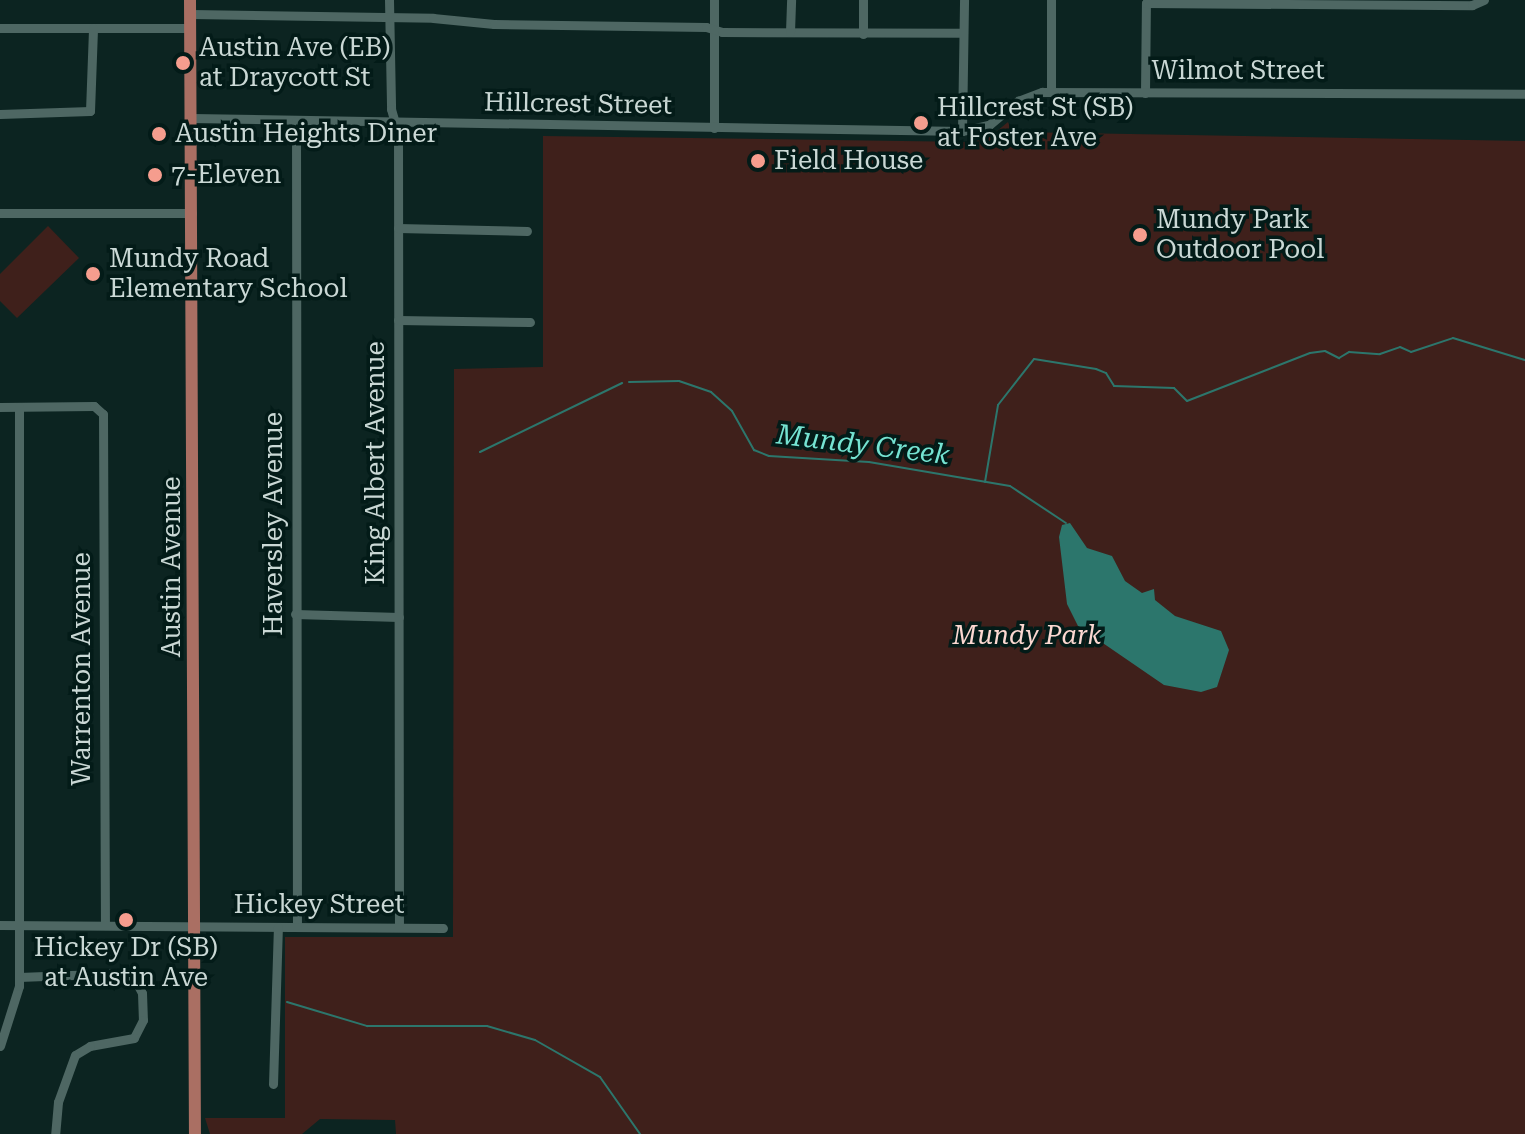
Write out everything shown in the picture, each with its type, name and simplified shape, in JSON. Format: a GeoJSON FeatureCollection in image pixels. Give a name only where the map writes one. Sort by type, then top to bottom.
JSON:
{"type":"FeatureCollection","features":[{"type":"Feature","properties":{"kind":"main road","name":"Austin Avenue"},"geometry":{"type":"LineString","coordinates":[[190,7],[195,1134]]}},
{"type":"Feature","properties":{"kind":"street","name":"King Albert Avenue"},"geometry":{"type":"LineString","coordinates":[[389,0],[393,123],[398,134],[399,927]]}},
{"type":"Feature","properties":{"kind":"street"},"geometry":{"type":"LineString","coordinates":[[714,0],[714,128]]}},
{"type":"Feature","properties":{"kind":"street"},"geometry":{"type":"LineString","coordinates":[[790,32],[791,0]]}},
{"type":"Feature","properties":{"kind":"street"},"geometry":{"type":"LineString","coordinates":[[863,0],[863,34]]}},
{"type":"Feature","properties":{"kind":"street"},"geometry":{"type":"LineString","coordinates":[[962,131],[964,0]]}},
{"type":"Feature","properties":{"kind":"street"},"geometry":{"type":"LineString","coordinates":[[1051,0],[1051,92]]}},
{"type":"Feature","properties":{"kind":"street"},"geometry":{"type":"LineString","coordinates":[[1145,93],[1146,3],[1484,1]]}},
{"type":"Feature","properties":{"kind":"street"},"geometry":{"type":"LineString","coordinates":[[190,7],[714,30],[963,33]]}},
{"type":"Feature","properties":{"kind":"street"},"geometry":{"type":"LineString","coordinates":[[0,28],[191,28]]}},
{"type":"Feature","properties":{"kind":"street"},"geometry":{"type":"LineString","coordinates":[[0,114],[90,111],[93,28]]}},
{"type":"Feature","properties":{"kind":"street","name":"Wilmot Street"},"geometry":{"type":"LineString","coordinates":[[962,131],[989,125],[1024,98],[1051,92],[1525,94]]}},
{"type":"Feature","properties":{"kind":"street","name":"Hillcrest Street"},"geometry":{"type":"LineString","coordinates":[[192,118],[962,131]]}},
{"type":"Feature","properties":{"kind":"street","name":"Haversley Avenue"},"geometry":{"type":"LineString","coordinates":[[296,121],[297,926]]}},
{"type":"Feature","properties":{"kind":"street"},"geometry":{"type":"LineString","coordinates":[[0,213],[192,213]]}},
{"type":"Feature","properties":{"kind":"street"},"geometry":{"type":"LineString","coordinates":[[398,228],[527,231]]}},
{"type":"Feature","properties":{"kind":"street"},"geometry":{"type":"LineString","coordinates":[[398,320],[530,322]]}},
{"type":"Feature","properties":{"kind":"street","name":"Warrenton Avenue"},"geometry":{"type":"LineString","coordinates":[[19,407],[94,406],[103,414],[105,925]]}},
{"type":"Feature","properties":{"kind":"street"},"geometry":{"type":"LineString","coordinates":[[0,407],[19,407],[20,925],[19,977],[1,1040]]}},
{"type":"Feature","properties":{"kind":"street"},"geometry":{"type":"LineString","coordinates":[[295,614],[399,617]]}},
{"type":"Feature","properties":{"kind":"street","name":"Hickey Street"},"geometry":{"type":"LineString","coordinates":[[0,925],[443,928]]}},
{"type":"Feature","properties":{"kind":"street"},"geometry":{"type":"LineString","coordinates":[[273,1084],[278,927]]}},
{"type":"Feature","properties":{"kind":"street"},"geometry":{"type":"LineString","coordinates":[[19,977],[123,973],[138,981],[142,993],[143,1020],[134,1038],[90,1046],[75,1055],[58,1102],[55,1134]]}},
{"type":"Feature","properties":{"kind":"green space","name":"Mundy Park"},"geometry":{"type":"Polygon","coordinates":[[[1008,122],[1012,132],[1525,141],[1525,1134],[396,1134],[395,1120],[320,1119],[302,1134],[210,1134],[205,1118],[285,1118],[285,937],[453,937],[454,369],[543,367],[543,136],[972,142],[991,136],[1008,122]]]}},
{"type":"Feature","properties":{"kind":"green space"},"geometry":{"type":"Polygon","coordinates":[[[48,226],[79,258],[17,318],[0,301],[0,274],[48,226]]]}},
{"type":"Feature","properties":{"kind":"shaded area"},"geometry":{"type":"Polygon","coordinates":[[[1070,523],[1087,548],[1112,556],[1125,581],[1142,593],[1154,589],[1155,600],[1175,616],[1221,631],[1229,650],[1217,687],[1201,692],[1164,685],[1078,626],[1067,604],[1059,537],[1062,525],[1070,523]]]}},
{"type":"Feature","properties":{"kind":"waterway"},"geometry":{"type":"LineString","coordinates":[[985,482],[998,405],[1034,359],[1096,369],[1106,373],[1114,386],[1174,388],[1187,401],[1310,353],[1325,351],[1339,358],[1349,352],[1380,354],[1400,347],[1411,352],[1453,338],[1525,360]]}},
{"type":"Feature","properties":{"kind":"waterway","name":"Mundy Creek"},"geometry":{"type":"LineString","coordinates":[[629,382],[679,381],[711,392],[732,411],[754,450],[769,456],[869,462],[1010,486],[1066,523]]}},
{"type":"Feature","properties":{"kind":"waterway","name":"Mundy Creek"},"geometry":{"type":"LineString","coordinates":[[480,452],[622,383]]}},
{"type":"Feature","properties":{"kind":"waterway"},"geometry":{"type":"LineString","coordinates":[[287,1002],[367,1026],[487,1026],[535,1040],[600,1077],[640,1134]]}},
{"type":"Feature","properties":{"kind":"place","name":"Austin Ave (EB) at Draycott St"},"geometry":{"type":"Point","coordinates":[183,63]}},
{"type":"Feature","properties":{"kind":"place","name":"Hillcrest St (SB) at Foster Ave"},"geometry":{"type":"Point","coordinates":[921,123]}},
{"type":"Feature","properties":{"kind":"place","name":"Austin Heights Diner"},"geometry":{"type":"Point","coordinates":[159,134]}},
{"type":"Feature","properties":{"kind":"place","name":"Field House"},"geometry":{"type":"Point","coordinates":[758,161]}},
{"type":"Feature","properties":{"kind":"place","name":"7-Eleven"},"geometry":{"type":"Point","coordinates":[155,175]}},
{"type":"Feature","properties":{"kind":"place","name":"Mundy Park Outdoor Pool"},"geometry":{"type":"Point","coordinates":[1140,235]}},
{"type":"Feature","properties":{"kind":"place","name":"Mundy Road Elementary School"},"geometry":{"type":"Point","coordinates":[93,274]}},
{"type":"Feature","properties":{"kind":"place","name":"Hickey Dr (SB) at Austin Ave"},"geometry":{"type":"Point","coordinates":[126,920]}}]}
